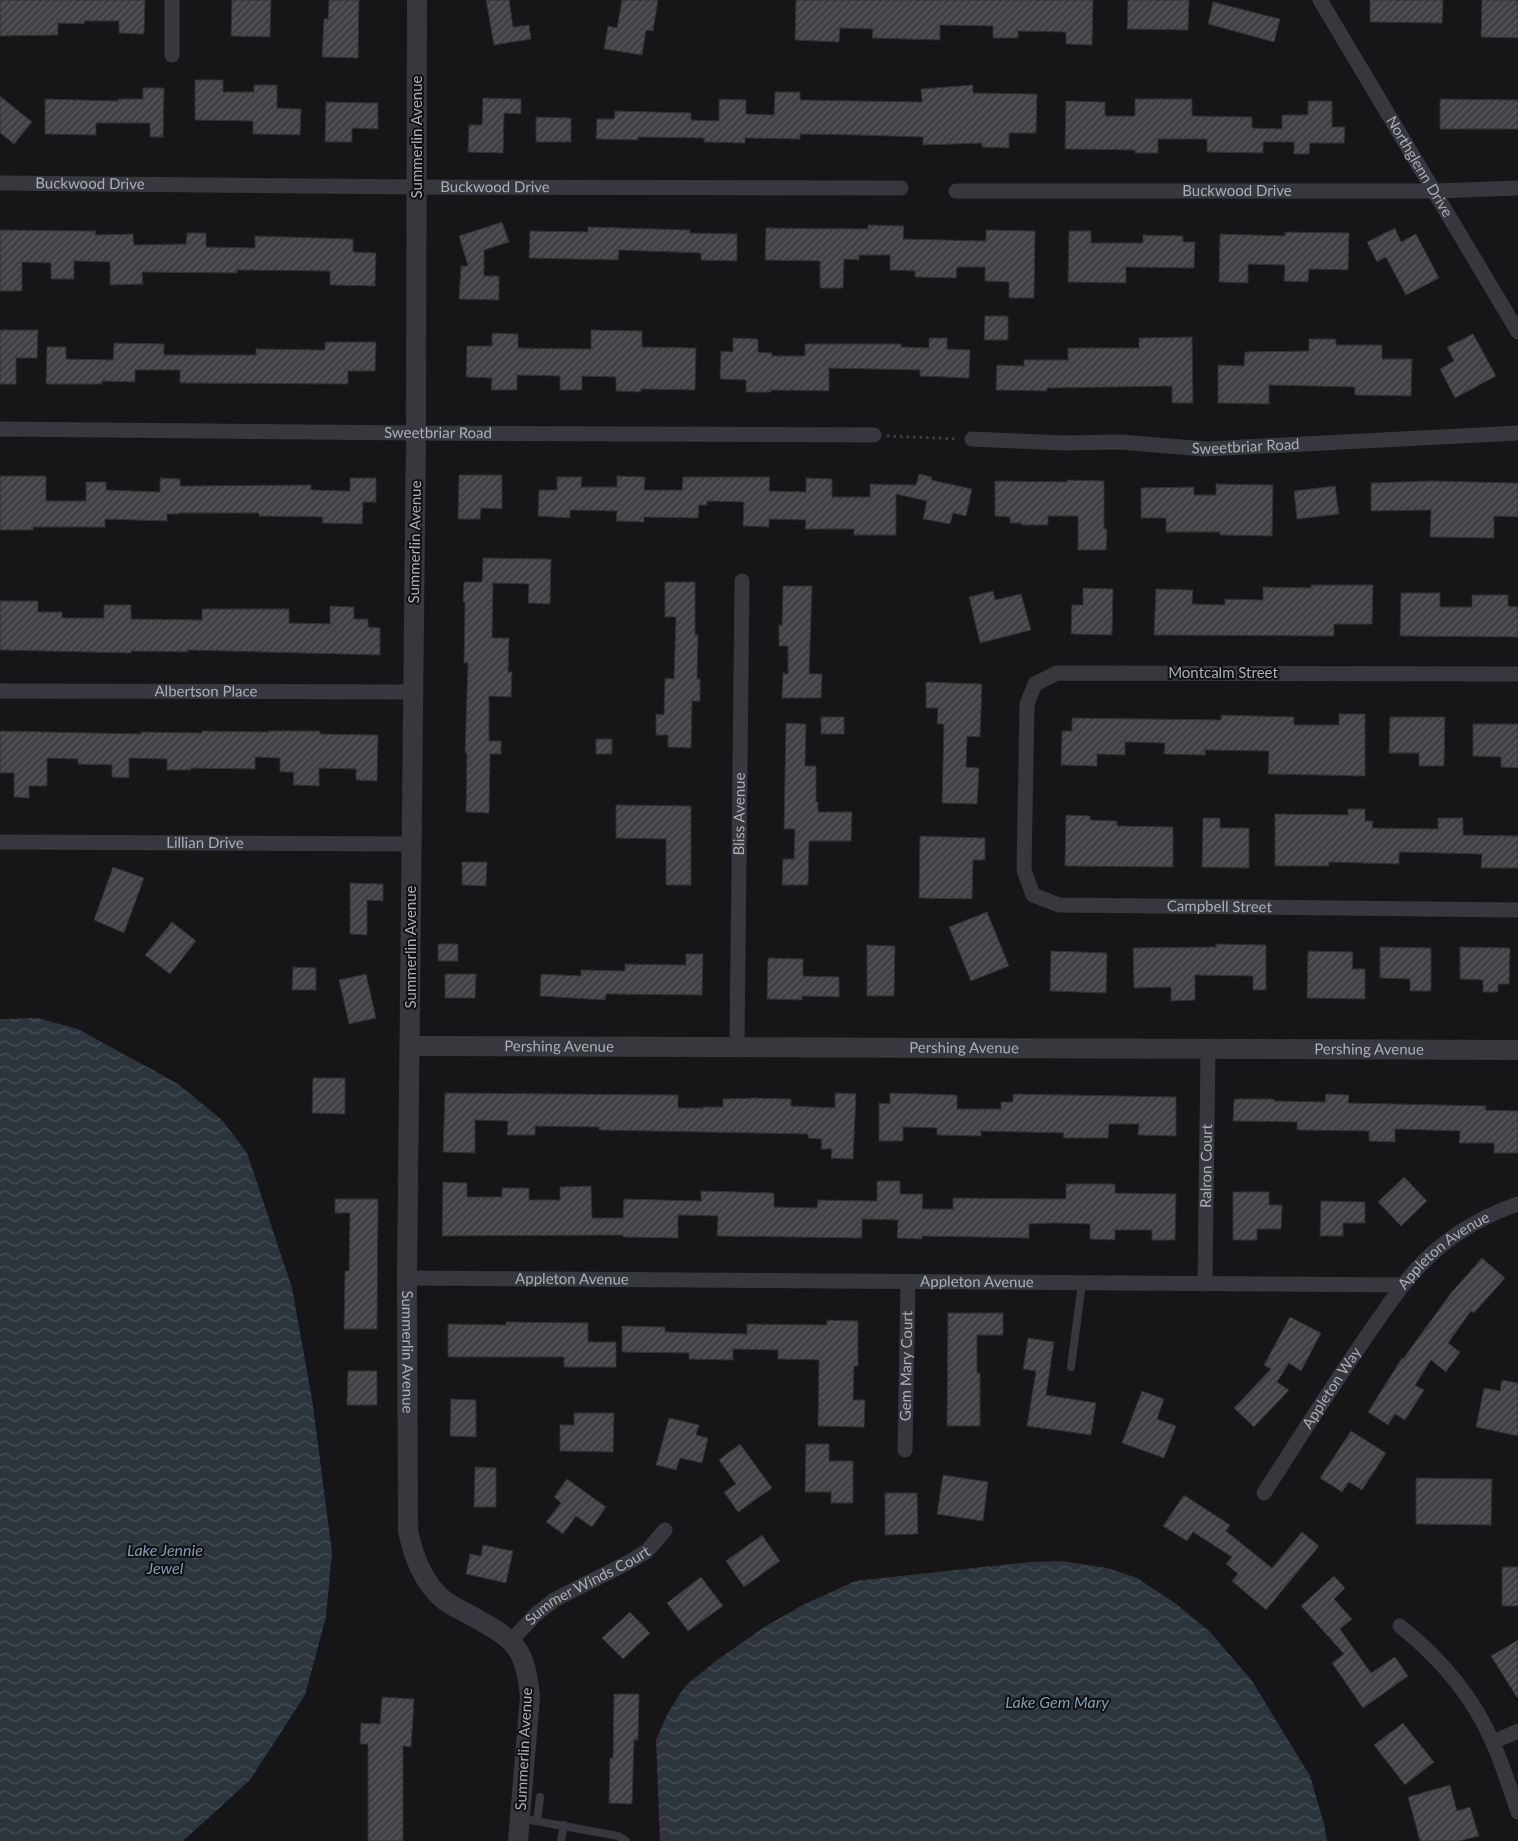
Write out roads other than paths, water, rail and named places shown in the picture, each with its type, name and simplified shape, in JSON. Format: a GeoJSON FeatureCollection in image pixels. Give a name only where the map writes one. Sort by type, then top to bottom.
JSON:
{"type":"FeatureCollection","features":[{"type":"Feature","properties":{"kind":"street"},"geometry":{"type":"LineString","coordinates":[[172,0],[172,55]]}},
{"type":"Feature","properties":{"kind":"street","name":"Summerlin Avenue"},"geometry":{"type":"LineString","coordinates":[[417,0],[416,433],[407,1278],[408,1531],[412,1550],[428,1583],[446,1601],[511,1640],[522,1656],[528,1675],[530,1697],[529,1819],[518,1841]]}},
{"type":"Feature","properties":{"kind":"street","name":"Northglenn Drive"},"geometry":{"type":"LineString","coordinates":[[1320,0],[1518,332]]}},
{"type":"Feature","properties":{"kind":"street","name":"Buckwood Drive"},"geometry":{"type":"LineString","coordinates":[[0,183],[417,187],[901,188]]}},
{"type":"Feature","properties":{"kind":"street","name":"Buckwood Drive"},"geometry":{"type":"LineString","coordinates":[[956,191],[1436,192],[1518,188]]}},
{"type":"Feature","properties":{"kind":"street","name":"Sweetbriar Road"},"geometry":{"type":"LineString","coordinates":[[0,429],[874,435]]}},
{"type":"Feature","properties":{"kind":"street","name":"Sweetbriar Road"},"geometry":{"type":"LineString","coordinates":[[972,439],[1064,443],[1120,442],[1205,449],[1518,433]]}},
{"type":"Feature","properties":{"kind":"street","name":"Bliss Avenue"},"geometry":{"type":"LineString","coordinates":[[736,1046],[742,582]]}},
{"type":"Feature","properties":{"kind":"street","name":"Montcalm Street"},"geometry":{"type":"LineString","coordinates":[[1026,786],[1027,704],[1035,684],[1056,673],[1518,674]]}},
{"type":"Feature","properties":{"kind":"street","name":"Albertson Place"},"geometry":{"type":"LineString","coordinates":[[0,691],[413,692]]}},
{"type":"Feature","properties":{"kind":"street","name":"Campbell Street"},"geometry":{"type":"LineString","coordinates":[[1026,786],[1024,870],[1033,895],[1059,906],[1518,910]]}},
{"type":"Feature","properties":{"kind":"street","name":"Lillian Drive"},"geometry":{"type":"LineString","coordinates":[[0,842],[411,844]]}},
{"type":"Feature","properties":{"kind":"street","name":"Pershing Avenue"},"geometry":{"type":"LineString","coordinates":[[410,1046],[1518,1050]]}},
{"type":"Feature","properties":{"kind":"street","name":"Ralron Court"},"geometry":{"type":"LineString","coordinates":[[1205,1284],[1208,1049]]}},
{"type":"Feature","properties":{"kind":"street","name":"Appleton Avenue"},"geometry":{"type":"LineString","coordinates":[[407,1278],[1402,1285],[1440,1247],[1463,1230],[1518,1204]]}},
{"type":"Feature","properties":{"kind":"street","name":"Gem Mary Court"},"geometry":{"type":"LineString","coordinates":[[905,1450],[908,1282]]}},
{"type":"Feature","properties":{"kind":"street","name":"Appleton Way"},"geometry":{"type":"LineString","coordinates":[[1264,1493],[1352,1356],[1402,1285]]}},
{"type":"Feature","properties":{"kind":"street","name":"Summer Winds Court"},"geometry":{"type":"LineString","coordinates":[[511,1640],[536,1614],[554,1600],[647,1551],[665,1530]]}},
{"type":"Feature","properties":{"kind":"street"},"geometry":{"type":"LineString","coordinates":[[1400,1626],[1423,1644],[1448,1670],[1470,1702],[1493,1742],[1518,1812]]}},
{"type":"Feature","properties":{"kind":"street"},"geometry":{"type":"LineString","coordinates":[[1493,1742],[1518,1731]]}},
{"type":"Feature","properties":{"kind":"lane"},"geometry":{"type":"LineString","coordinates":[[1071,1368],[1082,1283]]}},
{"type":"Feature","properties":{"kind":"lane"},"geometry":{"type":"LineString","coordinates":[[540,1797],[529,1819],[618,1836],[626,1841]]}},
{"type":"Feature","properties":{"kind":"lane"},"geometry":{"type":"LineString","coordinates":[[561,1841],[564,1825]]}},
{"type":"Feature","properties":{"kind":"water","name":"Lake Jennie Jewel"},"geometry":{"type":"Polygon","coordinates":[[[38,1018],[78,1029],[178,1084],[222,1120],[247,1153],[292,1288],[312,1399],[332,1552],[326,1617],[305,1695],[250,1780],[183,1841],[0,1841],[0,1019],[38,1018]]]}},
{"type":"Feature","properties":{"kind":"water","name":"Lake Gem Mary"},"geometry":{"type":"Polygon","coordinates":[[[1061,1561],[1107,1568],[1137,1578],[1175,1603],[1210,1632],[1252,1681],[1310,1776],[1327,1841],[660,1841],[656,1740],[668,1713],[685,1686],[717,1660],[766,1626],[805,1604],[855,1581],[1030,1562],[1061,1561]]]}}]}
